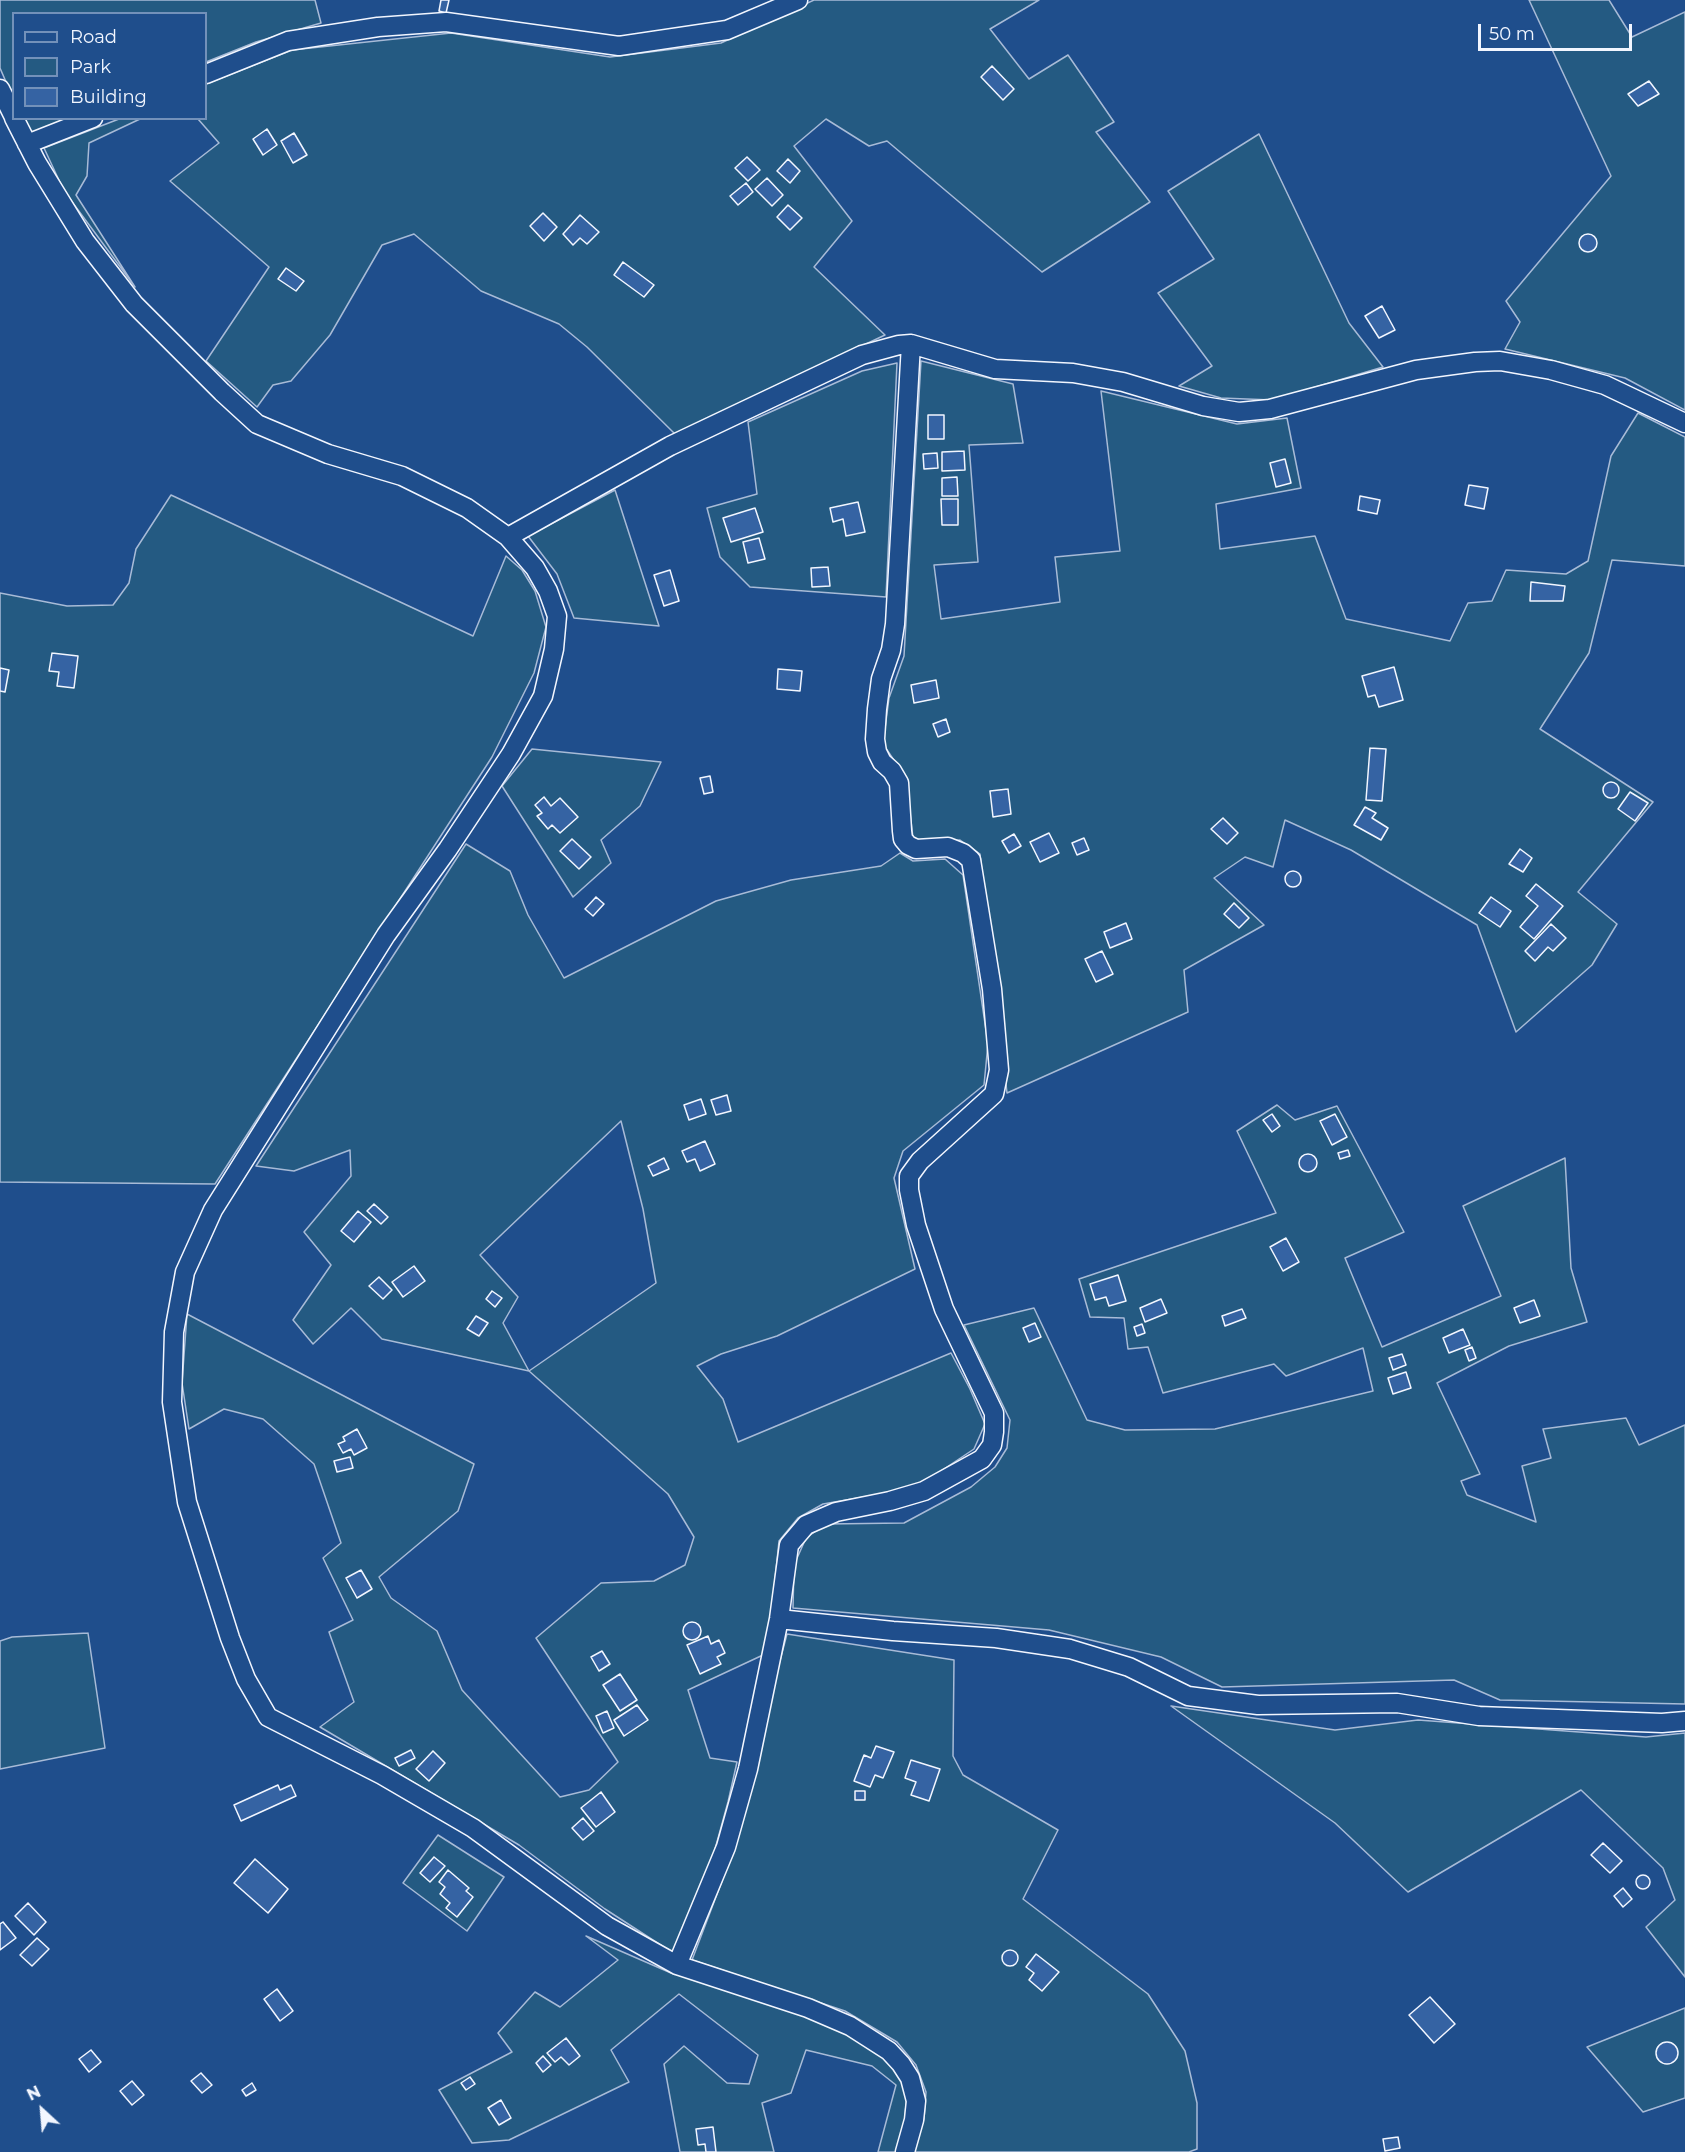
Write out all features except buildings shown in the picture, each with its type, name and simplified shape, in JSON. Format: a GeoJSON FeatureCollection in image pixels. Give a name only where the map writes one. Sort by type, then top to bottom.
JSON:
{"type":"FeatureCollection","features":[{"type":"Feature","properties":{"kind":"street"},"geometry":{"type":"LineString","coordinates":[[207,74],[288,41],[378,27],[446,22],[619,46],[727,30],[798,0]]}},
{"type":"Feature","properties":{"kind":"street"},"geometry":{"type":"LineString","coordinates":[[0,89],[12,114]]}},
{"type":"Feature","properties":{"kind":"street"},"geometry":{"type":"LineString","coordinates":[[15,120],[85,241],[134,304],[214,385],[257,424],[328,454],[402,476],[468,508],[508,537],[535,568],[548,591],[557,616],[554,649],[543,696],[511,754],[448,849],[386,935],[213,1210],[185,1272],[174,1332],[172,1402],[187,1502],[230,1638],[246,1679],[268,1717],[382,1775],[473,1828],[607,1926],[677,1965],[808,2008],[850,2026],[888,2051],[902,2064],[910,2078],[916,2102],[914,2120],[905,2152]]}},
{"type":"Feature","properties":{"kind":"street"},"geometry":{"type":"LineString","coordinates":[[27,144],[88,120]]}},
{"type":"Feature","properties":{"kind":"street"},"geometry":{"type":"LineString","coordinates":[[508,537],[670,446],[862,355],[899,345],[911,344],[995,369],[1083,375],[1123,382],[1203,406],[1239,412],[1270,409],[1416,370],[1500,361],[1551,370],[1605,385],[1685,423]]}},
{"type":"Feature","properties":{"kind":"street"},"geometry":{"type":"LineString","coordinates":[[677,1965],[726,1847],[748,1769],[779,1619],[789,1545],[806,1525],[836,1512],[890,1501],[924,1491],[982,1459],[992,1445],[994,1432],[994,1413],[944,1309],[916,1225],[909,1190],[909,1176],[920,1161],[994,1094],[999,1070],[992,989],[971,860],[963,853],[948,848],[916,849],[908,845],[903,838],[898,783],[892,771],[882,762],[876,746],[878,699],[895,624],[911,344]]}},
{"type":"Feature","properties":{"kind":"street"},"geometry":{"type":"LineString","coordinates":[[779,1619],[893,1631],[996,1638],[1070,1649],[1128,1667],[1188,1696],[1258,1705],[1397,1703],[1479,1716],[1662,1724],[1685,1721]]}},
{"type":"Feature","properties":{"kind":"green space"},"geometry":{"type":"Polygon","coordinates":[[[0,0],[315,0],[321,23],[256,42],[207,62],[207,12],[12,12],[12,96],[0,68],[0,0]]]}},
{"type":"Feature","properties":{"kind":"green space"},"geometry":{"type":"Polygon","coordinates":[[[814,0],[1039,0],[990,29],[1029,79],[1068,55],[1114,122],[1096,132],[1150,202],[1042,272],[887,141],[869,146],[826,119],[794,146],[852,221],[814,267],[885,335],[675,434],[587,347],[559,324],[481,291],[414,234],[382,245],[330,335],[291,381],[273,385],[257,407],[206,361],[269,267],[170,181],[219,143],[199,120],[207,120],[207,84],[292,50],[451,33],[610,57],[721,43],[814,0]]]}},
{"type":"Feature","properties":{"kind":"green space"},"geometry":{"type":"Polygon","coordinates":[[[1529,0],[1609,0],[1632,37],[1685,12],[1685,410],[1625,378],[1505,349],[1520,322],[1506,301],[1611,176],[1529,0]]]}},
{"type":"Feature","properties":{"kind":"green space"},"geometry":{"type":"Polygon","coordinates":[[[22,120],[64,120],[29,134],[22,120]]]}},
{"type":"Feature","properties":{"kind":"green space"},"geometry":{"type":"Polygon","coordinates":[[[116,120],[138,120],[89,143],[87,176],[76,195],[135,287],[64,191],[44,148],[116,120]]]}},
{"type":"Feature","properties":{"kind":"green space"},"geometry":{"type":"Polygon","coordinates":[[[1259,134],[1349,323],[1383,367],[1272,400],[1221,398],[1179,386],[1212,366],[1158,293],[1214,259],[1168,191],[1259,134]]]}},
{"type":"Feature","properties":{"kind":"green space"},"geometry":{"type":"Polygon","coordinates":[[[921,361],[1013,384],[1023,443],[969,445],[978,562],[934,565],[941,619],[1060,602],[1055,557],[1120,551],[1101,391],[1237,424],[1287,418],[1301,488],[1216,504],[1220,549],[1315,536],[1346,619],[1450,641],[1468,603],[1492,601],[1506,570],[1566,574],[1588,561],[1611,456],[1638,413],[1685,437],[1685,566],[1612,560],[1589,653],[1540,729],[1653,802],[1578,892],[1617,924],[1592,965],[1516,1032],[1477,925],[1351,850],[1285,820],[1273,867],[1245,857],[1214,878],[1264,925],[1184,970],[1188,1012],[1007,1093],[980,854],[960,840],[923,843],[913,838],[906,778],[883,744],[889,698],[904,656],[921,361]]]}},
{"type":"Feature","properties":{"kind":"green space"},"geometry":{"type":"Polygon","coordinates":[[[897,363],[886,597],[750,587],[720,557],[707,508],[757,494],[748,422],[862,371],[897,363]]]}},
{"type":"Feature","properties":{"kind":"green space"},"geometry":{"type":"Polygon","coordinates":[[[615,490],[659,626],[574,618],[557,574],[528,536],[615,490]]]}},
{"type":"Feature","properties":{"kind":"green space"},"geometry":{"type":"Polygon","coordinates":[[[171,495],[473,636],[506,556],[522,570],[535,591],[546,627],[534,673],[492,757],[215,1184],[0,1182],[0,593],[67,606],[113,605],[129,583],[136,549],[171,495]]]}},
{"type":"Feature","properties":{"kind":"green space"},"geometry":{"type":"Polygon","coordinates":[[[532,749],[661,762],[640,806],[601,840],[611,863],[573,897],[502,786],[532,749]]]}},
{"type":"Feature","properties":{"kind":"green space"},"geometry":{"type":"Polygon","coordinates":[[[466,844],[510,871],[528,915],[564,978],[716,901],[791,880],[881,866],[900,853],[913,861],[945,859],[963,875],[988,1044],[984,1085],[903,1151],[894,1178],[915,1269],[777,1336],[721,1354],[697,1366],[723,1399],[738,1442],[951,1353],[985,1424],[974,1449],[929,1479],[904,1490],[823,1504],[798,1518],[779,1541],[772,1608],[763,1655],[688,1690],[710,1758],[737,1762],[712,1860],[673,1953],[605,1909],[519,1845],[320,1727],[354,1702],[329,1632],[353,1620],[323,1558],[341,1543],[314,1464],[263,1419],[224,1409],[189,1429],[182,1383],[187,1314],[474,1464],[458,1511],[379,1577],[391,1598],[437,1631],[462,1690],[560,1797],[589,1790],[618,1762],[536,1638],[601,1583],[654,1581],[685,1565],[694,1537],[668,1494],[529,1371],[382,1339],[351,1308],[313,1344],[293,1320],[331,1265],[304,1232],[351,1176],[350,1150],[294,1171],[256,1166],[466,844]],[[621,1121],[480,1255],[518,1297],[503,1323],[529,1371],[656,1283],[643,1209],[621,1121]]]}},
{"type":"Feature","properties":{"kind":"green space"},"geometry":{"type":"Polygon","coordinates":[[[1277,1105],[1295,1120],[1337,1106],[1404,1232],[1345,1258],[1382,1347],[1501,1296],[1463,1206],[1565,1158],[1571,1268],[1587,1322],[1509,1346],[1437,1383],[1480,1474],[1461,1481],[1467,1495],[1536,1522],[1522,1466],[1551,1458],[1543,1429],[1626,1418],[1639,1445],[1685,1425],[1685,1704],[1500,1700],[1454,1680],[1222,1687],[1161,1657],[1049,1630],[793,1608],[794,1565],[806,1538],[826,1524],[904,1523],[971,1487],[995,1467],[1007,1448],[1010,1420],[964,1325],[1034,1308],[1087,1420],[1125,1430],[1215,1429],[1373,1391],[1363,1348],[1286,1376],[1274,1364],[1163,1393],[1148,1347],[1128,1349],[1124,1318],[1090,1317],[1079,1279],[1276,1213],[1237,1131],[1277,1105]]]}},
{"type":"Feature","properties":{"kind":"green space"},"geometry":{"type":"Polygon","coordinates":[[[88,1633],[105,1748],[0,1769],[0,1641],[12,1637],[88,1633]]]}},
{"type":"Feature","properties":{"kind":"green space"},"geometry":{"type":"Polygon","coordinates":[[[787,1634],[954,1660],[953,1756],[963,1775],[1058,1830],[1023,1899],[1148,1994],[1185,2051],[1197,2103],[1197,2149],[1189,2152],[913,2152],[924,2119],[926,2092],[916,2065],[897,2042],[845,2011],[692,1960],[722,1881],[787,1634]]]}},
{"type":"Feature","properties":{"kind":"green space"},"geometry":{"type":"Polygon","coordinates":[[[1171,1706],[1335,1730],[1418,1720],[1646,1737],[1685,1733],[1685,1977],[1646,1927],[1675,1900],[1663,1868],[1581,1790],[1408,1892],[1335,1823],[1171,1706]]]}},
{"type":"Feature","properties":{"kind":"green space"},"geometry":{"type":"Polygon","coordinates":[[[438,1835],[504,1877],[467,1931],[403,1883],[438,1835]]]}},
{"type":"Feature","properties":{"kind":"green space"},"geometry":{"type":"Polygon","coordinates":[[[586,1936],[671,1973],[794,2008],[865,2042],[900,2071],[907,2094],[903,2137],[898,2152],[878,2152],[896,2085],[872,2066],[806,2050],[791,2093],[762,2103],[774,2152],[680,2152],[664,2064],[684,2046],[727,2083],[749,2084],[758,2055],[679,1994],[611,2050],[629,2082],[509,2140],[472,2143],[439,2090],[512,2052],[498,2033],[535,1992],[560,2007],[618,1960],[586,1936]]]}},
{"type":"Feature","properties":{"kind":"green space"},"geometry":{"type":"Polygon","coordinates":[[[1685,2008],[1685,2098],[1643,2112],[1587,2047],[1685,2008]]]}}]}
